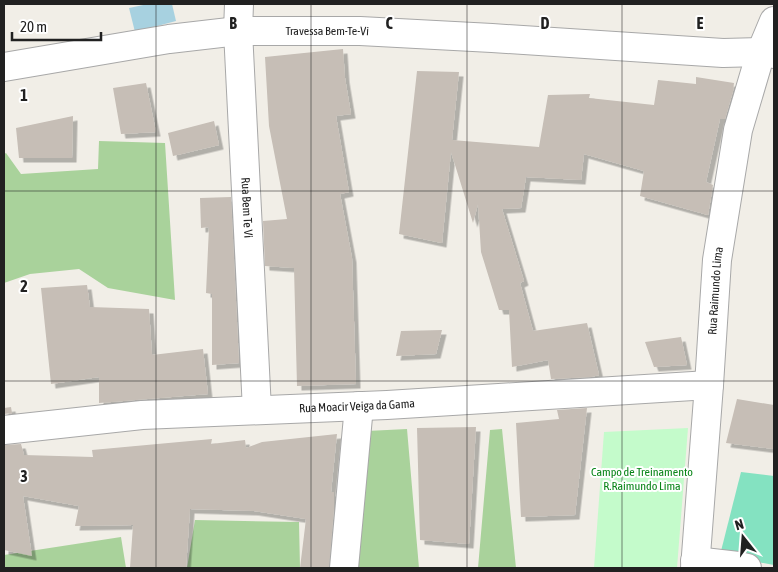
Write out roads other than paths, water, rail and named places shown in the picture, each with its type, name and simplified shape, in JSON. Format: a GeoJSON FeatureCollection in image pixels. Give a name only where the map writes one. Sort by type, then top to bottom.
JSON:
{"type":"FeatureCollection","features":[{"type":"Feature","properties":{"kind":"street","name":"Rua Bem Te Vi"},"geometry":{"type":"LineString","coordinates":[[239,4],[238,31],[258,410]]}},
{"type":"Feature","properties":{"kind":"street","name":"Rua Raimundo Lima"},"geometry":{"type":"LineString","coordinates":[[695,565],[717,260],[738,130],[768,53],[774,21]]}},
{"type":"Feature","properties":{"kind":"street","name":"Travessa Bem-Te-Vi"},"geometry":{"type":"LineString","coordinates":[[4,68],[170,39],[238,31],[360,31],[722,53],[768,53]]}},
{"type":"Feature","properties":{"kind":"street","name":"Rua Moacir Veiga da Gama"},"geometry":{"type":"LineString","coordinates":[[4,430],[142,415],[359,406],[709,384]]}},
{"type":"Feature","properties":{"kind":"street"},"geometry":{"type":"LineString","coordinates":[[344,568],[359,406]]}},
{"type":"Feature","properties":{"kind":"street"},"geometry":{"type":"LineString","coordinates":[[695,565],[747,568]]}},
{"type":"Feature","properties":{"kind":"water"},"geometry":{"type":"Polygon","coordinates":[[[148,4],[172,4],[176,21],[135,32],[129,8],[148,4]]]}},
{"type":"Feature","properties":{"kind":"park label","name":"Campo de Treinamento R.Raimundo Lima"},"geometry":{"type":"Point","coordinates":[642,479]}}]}
